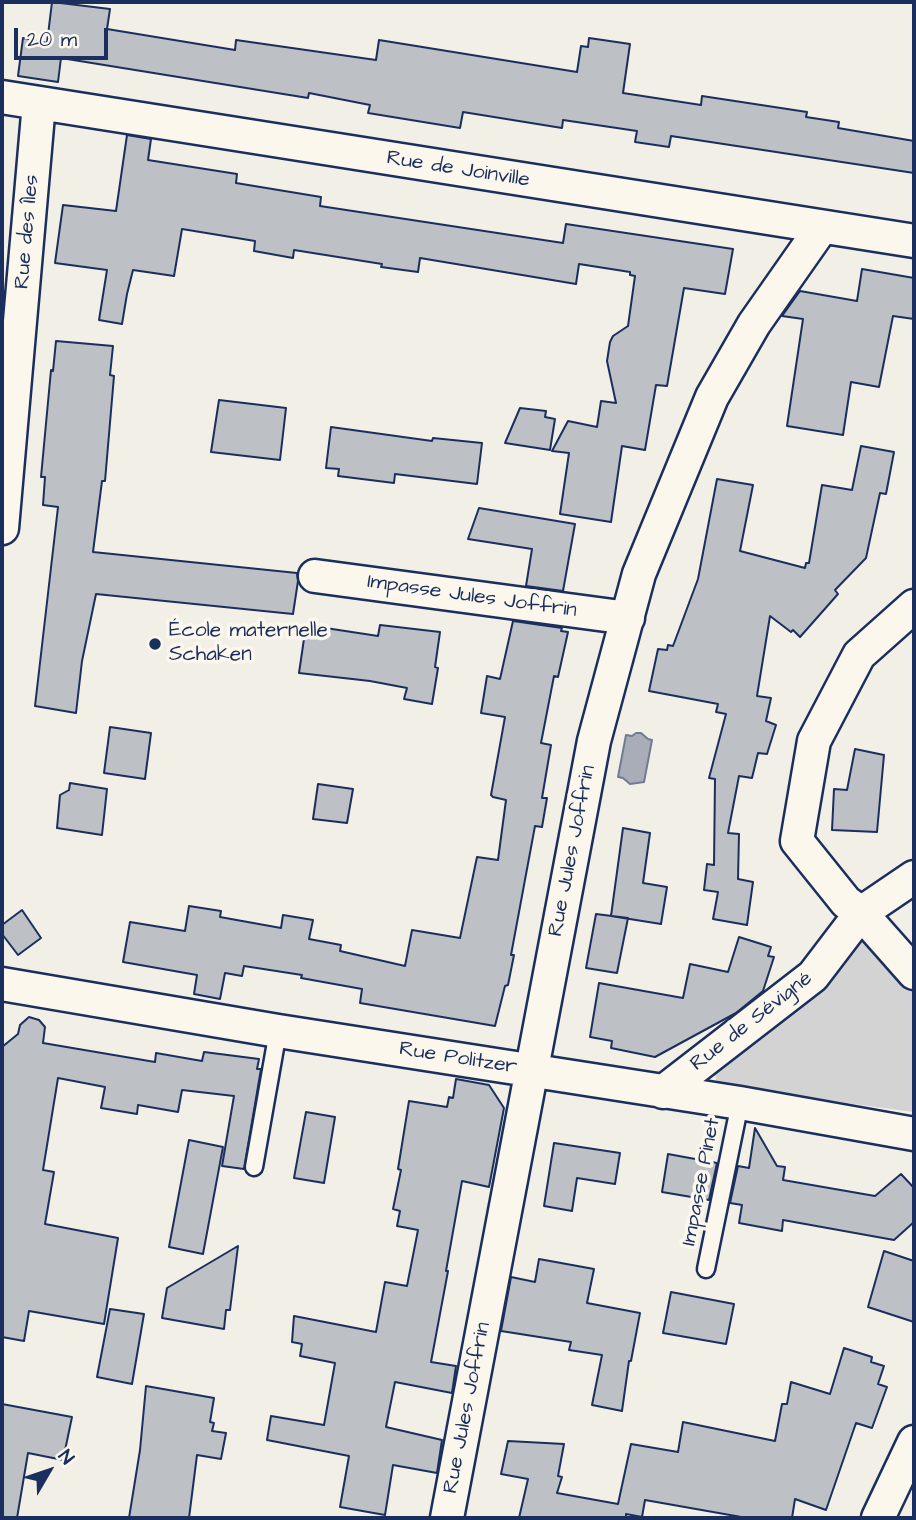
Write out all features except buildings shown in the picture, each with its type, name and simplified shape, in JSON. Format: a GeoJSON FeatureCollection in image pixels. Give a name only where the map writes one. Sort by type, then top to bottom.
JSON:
{"type":"FeatureCollection","features":[{"type":"Feature","properties":{"kind":"street","name":"Rue de Joinville"},"geometry":{"type":"LineString","coordinates":[[2,96],[914,241]]}},
{"type":"Feature","properties":{"kind":"street","name":"Rue des Îles"},"geometry":{"type":"LineString","coordinates":[[2,528],[39,103]]}},
{"type":"Feature","properties":{"kind":"street","name":"Rue Jules Joffrin"},"geometry":{"type":"LineString","coordinates":[[447,1518],[594,741],[639,574],[712,397],[754,324],[822,227]]}},
{"type":"Feature","properties":{"kind":"street","name":"Impasse Jules Joffrin"},"geometry":{"type":"LineString","coordinates":[[315,576],[628,618]]}},
{"type":"Feature","properties":{"kind":"street"},"geometry":{"type":"LineString","coordinates":[[914,606],[859,655],[814,741],[797,841],[846,902],[861,913],[914,973]]}},
{"type":"Feature","properties":{"kind":"street","name":"Rue de Sévigné"},"geometry":{"type":"LineString","coordinates":[[663,1092],[813,975],[861,913],[914,877]]}},
{"type":"Feature","properties":{"kind":"street","name":"Rue Politzer"},"geometry":{"type":"LineString","coordinates":[[2,984],[914,1134]]}},
{"type":"Feature","properties":{"kind":"street"},"geometry":{"type":"LineString","coordinates":[[877,1518],[914,1442]]}},
{"type":"Feature","properties":{"kind":"lane"},"geometry":{"type":"LineString","coordinates":[[254,1167],[278,1031]]}},
{"type":"Feature","properties":{"kind":"lane","name":"Impasse Pinet"},"geometry":{"type":"LineString","coordinates":[[706,1269],[740,1104]]}},
{"type":"Feature","properties":{"kind":"shaded area"},"geometry":{"type":"Polygon","coordinates":[[[636,733],[652,740],[644,782],[630,784],[618,777],[626,735],[632,736],[636,733]]]}},
{"type":"Feature","properties":{"kind":"shaded area"},"geometry":{"type":"Polygon","coordinates":[[[868,936],[914,983],[914,1112],[724,1087],[716,1080],[715,1068],[859,937],[868,936]]]}},
{"type":"Feature","properties":{"kind":"place","name":"École maternelle Schaken"},"geometry":{"type":"Point","coordinates":[155,644]}}]}
